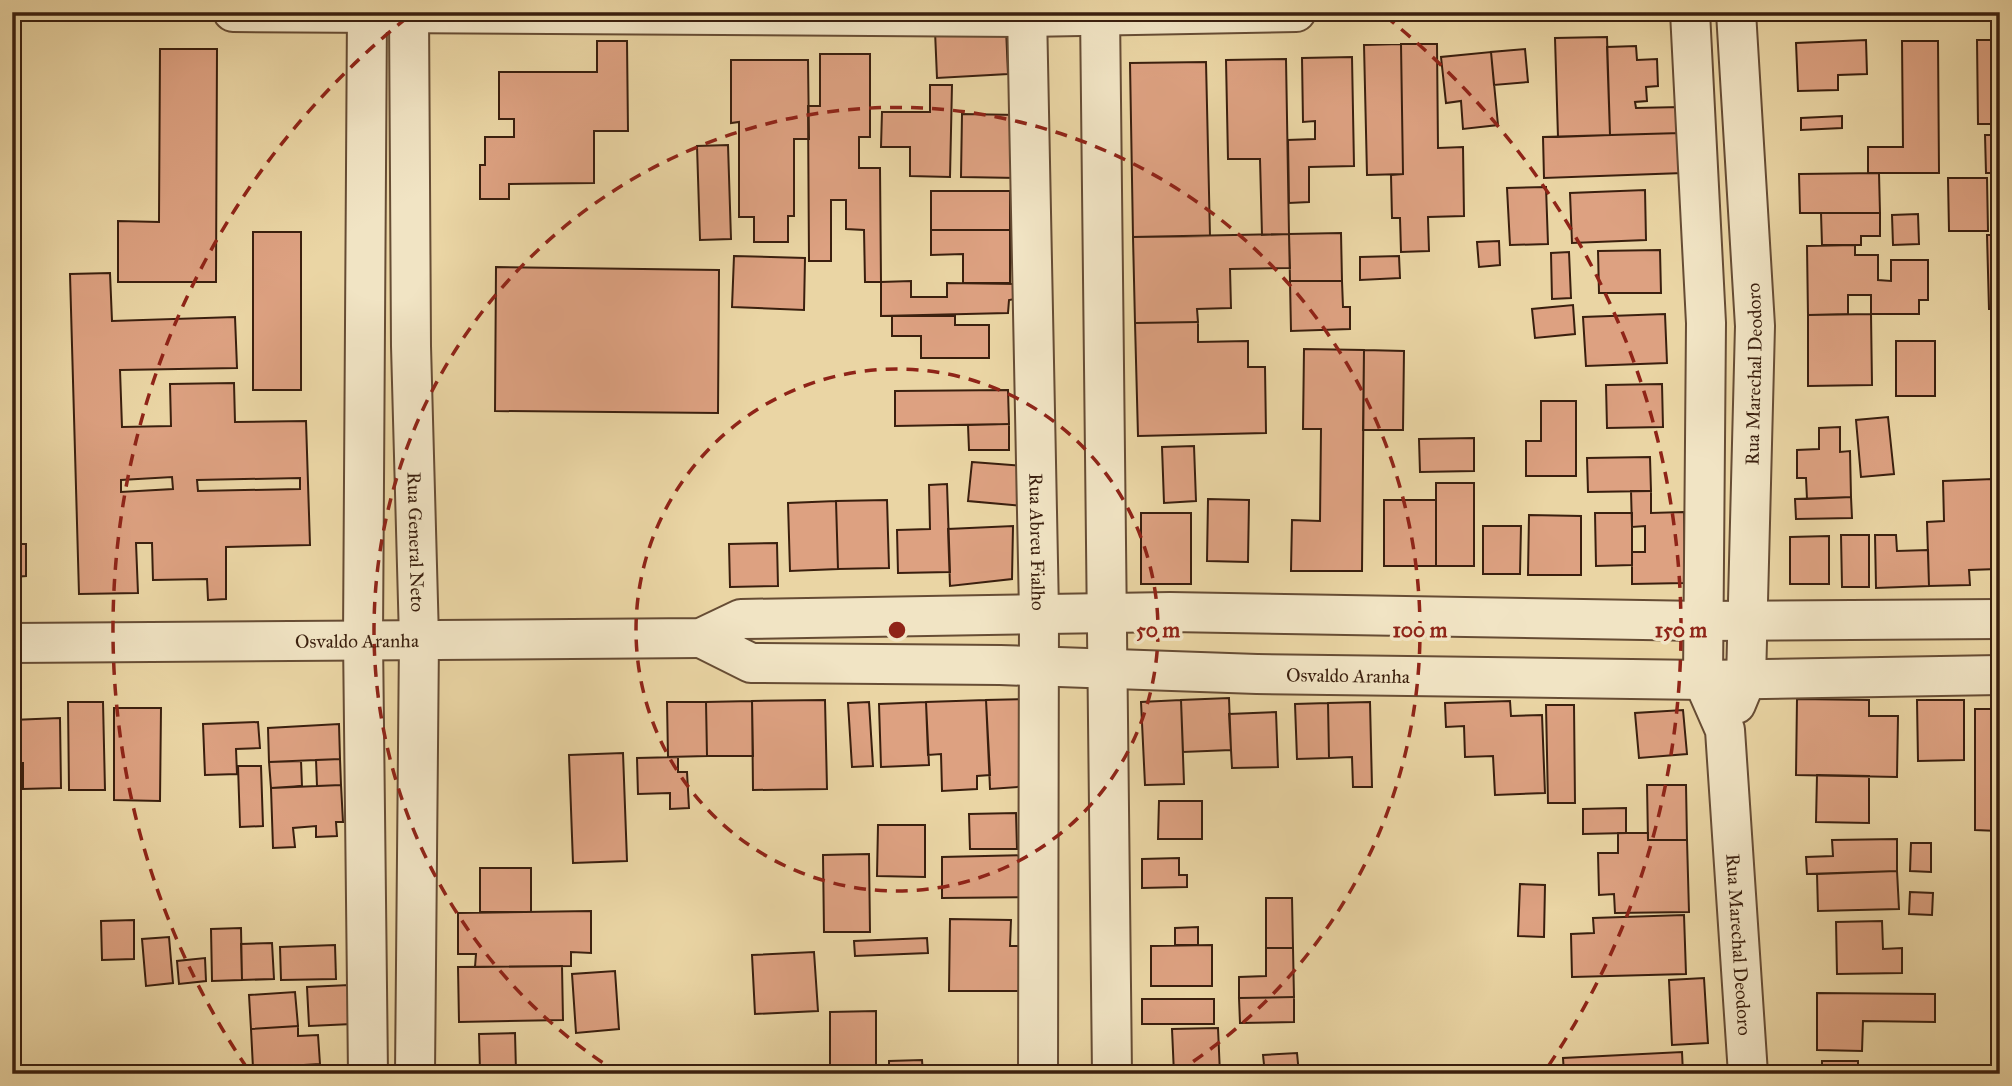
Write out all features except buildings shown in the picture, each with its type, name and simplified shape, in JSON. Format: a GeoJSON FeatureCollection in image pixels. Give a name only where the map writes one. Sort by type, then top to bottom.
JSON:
{"type":"FeatureCollection","features":[{"type":"Feature","properties":{"kind":"street"},"geometry":{"type":"LineString","coordinates":[[233,12],[1026,15],[1296,12]]}},
{"type":"Feature","properties":{"kind":"street","name":"Rua Marechal Deodoro"},"geometry":{"type":"LineString","coordinates":[[1690,12],[1706,323],[1703,680],[1725,730],[1748,1074]]}},
{"type":"Feature","properties":{"kind":"street","name":"Rua Marechal Deodoro"},"geometry":{"type":"LineString","coordinates":[[1725,730],[1746,680],[1755,326],[1736,12]]}},
{"type":"Feature","properties":{"kind":"street"},"geometry":{"type":"LineString","coordinates":[[367,13],[363,638],[368,1074]]}},
{"type":"Feature","properties":{"kind":"street","name":"Rua General Neto"},"geometry":{"type":"LineString","coordinates":[[410,13],[411,346],[419,639],[415,1074]]}},
{"type":"Feature","properties":{"kind":"street"},"geometry":{"type":"LineString","coordinates":[[1100,14],[1100,668],[1112,1074]]}},
{"type":"Feature","properties":{"kind":"street","name":"Rua Abreu Fialho"},"geometry":{"type":"LineString","coordinates":[[1026,15],[1045,613],[1038,1074]]}},
{"type":"Feature","properties":{"kind":"street"},"geometry":{"type":"LineString","coordinates":[[1706,323],[1755,326]]}},
{"type":"Feature","properties":{"kind":"street"},"geometry":{"type":"LineString","coordinates":[[366,342],[411,346]]}},
{"type":"Feature","properties":{"kind":"street","name":"Osvaldo Aranha"},"geometry":{"type":"LineString","coordinates":[[12,643],[363,638],[702,638],[741,619],[1045,613],[1257,613],[1702,621],[2000,619]]}},
{"type":"Feature","properties":{"kind":"street"},"geometry":{"type":"LineString","coordinates":[[1257,613],[1257,674]]}},
{"type":"Feature","properties":{"kind":"street","name":"Osvaldo Aranha"},"geometry":{"type":"LineString","coordinates":[[702,638],[751,663],[1043,666],[1257,674],[1703,680],[2000,675]]}},
{"type":"Feature","properties":{"kind":"street"},"geometry":{"type":"LineString","coordinates":[[367,974],[415,976]]}}]}
